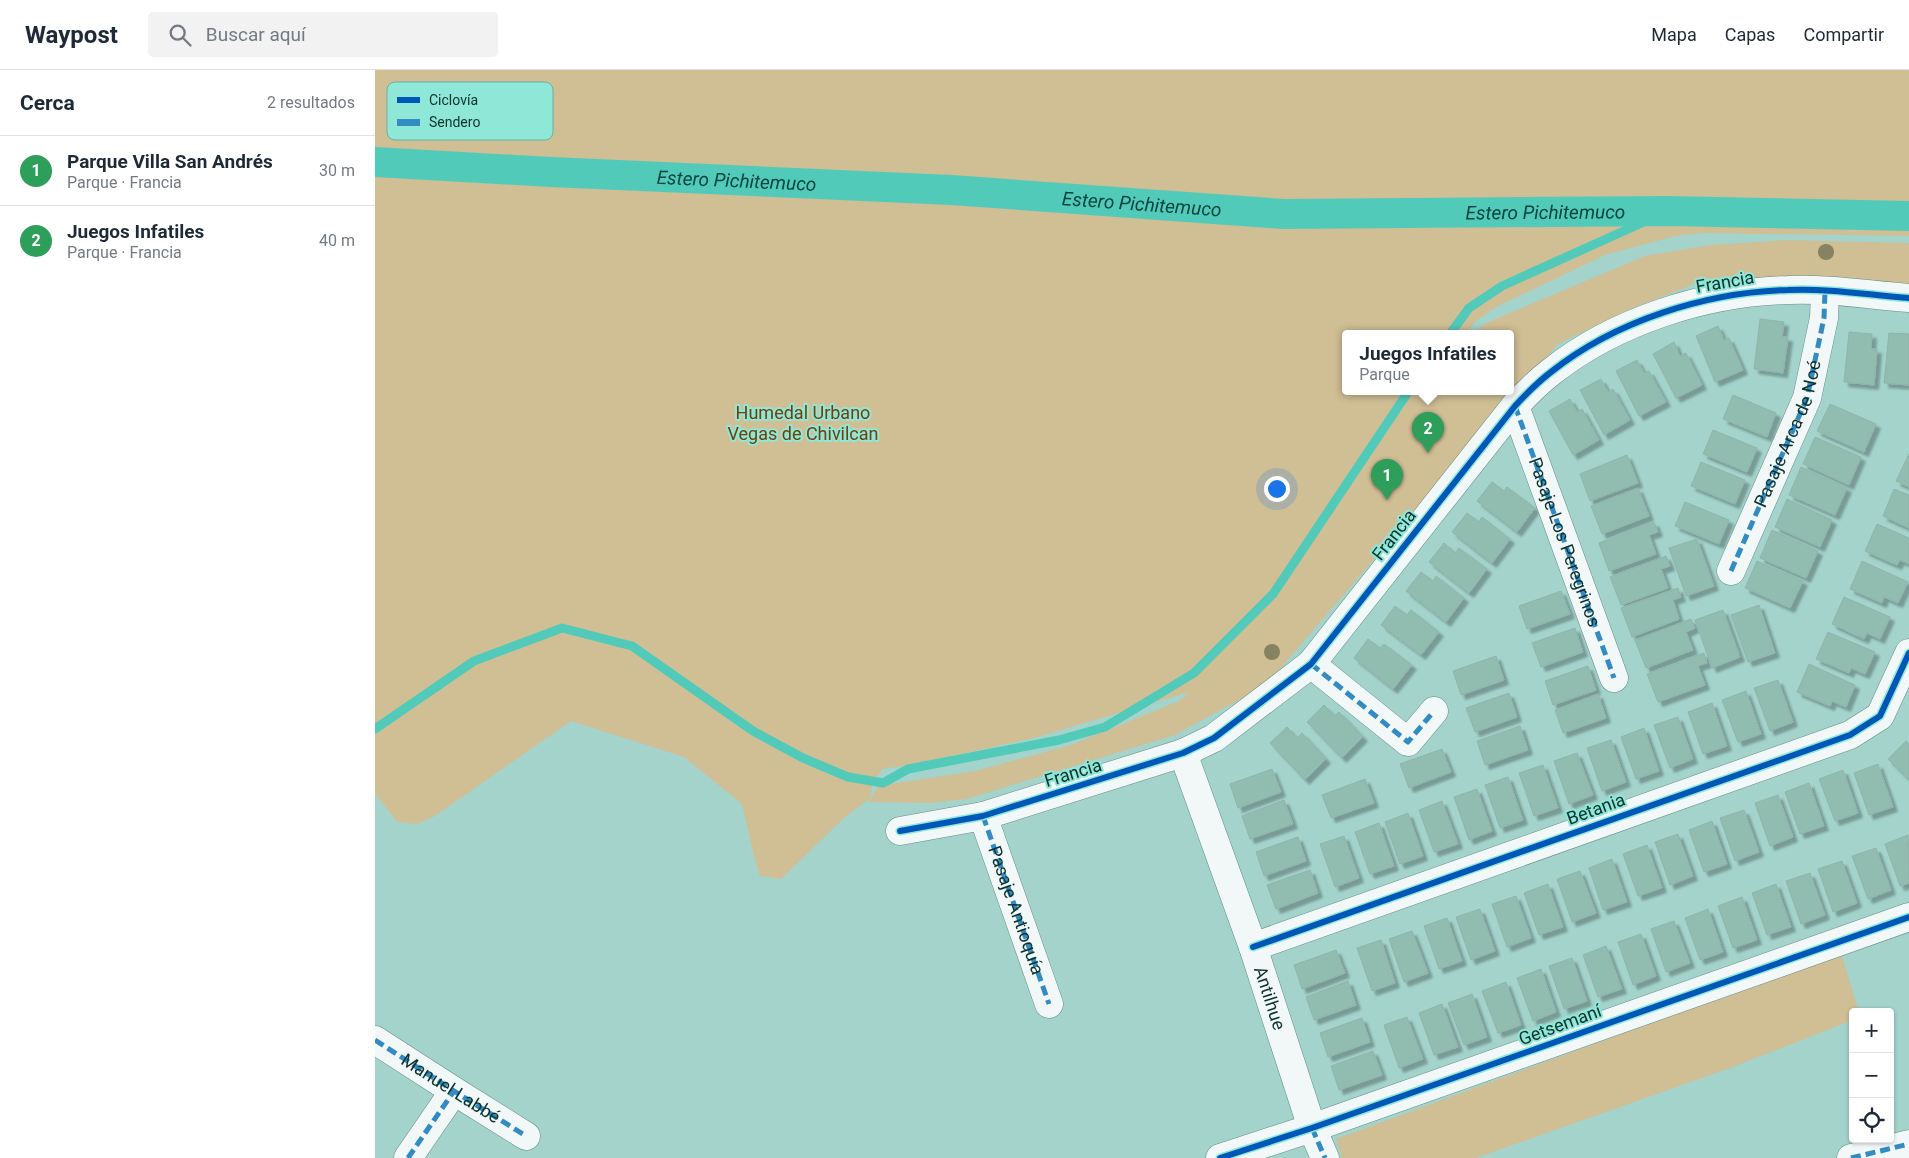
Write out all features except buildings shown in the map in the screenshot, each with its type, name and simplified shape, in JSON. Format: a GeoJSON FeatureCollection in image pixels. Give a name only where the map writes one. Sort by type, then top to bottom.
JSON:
{"type":"FeatureCollection","features":[{"type":"Feature","properties":{"kind":"street","name":"Francia"},"geometry":{"type":"LineString","coordinates":[[900,830],[983,816],[1183,753],[1213,738],[1311,664],[1515,406],[1549,372],[1569,358],[1603,339],[1664,312],[1717,297],[1753,291],[1825,291],[1909,298]]}},
{"type":"Feature","properties":{"kind":"street","name":"Pasaje Arca de Noé"},"geometry":{"type":"LineString","coordinates":[[1731,571],[1807,398],[1824,318],[1825,291]]}},
{"type":"Feature","properties":{"kind":"street","name":"Pasaje Los Peregrinos"},"geometry":{"type":"LineString","coordinates":[[1515,406],[1614,678]]}},
{"type":"Feature","properties":{"kind":"street","name":"Betania"},"geometry":{"type":"LineString","coordinates":[[1253,947],[1850,735],[1880,716],[1909,653]]}},
{"type":"Feature","properties":{"kind":"street"},"geometry":{"type":"LineString","coordinates":[[1311,664],[1408,742],[1434,711]]}},
{"type":"Feature","properties":{"kind":"street","name":"Antilhue"},"geometry":{"type":"LineString","coordinates":[[1183,753],[1253,947],[1312,1128],[1325,1158]]}},
{"type":"Feature","properties":{"kind":"street","name":"Pasaje Antioquía"},"geometry":{"type":"LineString","coordinates":[[983,816],[1049,1004]]}},
{"type":"Feature","properties":{"kind":"street","name":"Getsemaní"},"geometry":{"type":"LineString","coordinates":[[1220,1158],[1312,1128],[1909,917]]}},
{"type":"Feature","properties":{"kind":"street","name":"Manuel Labbé"},"geometry":{"type":"LineString","coordinates":[[375,1040],[526,1136]]}},
{"type":"Feature","properties":{"kind":"street"},"geometry":{"type":"LineString","coordinates":[[408,1158],[454,1091]]}},
{"type":"Feature","properties":{"kind":"street"},"geometry":{"type":"LineString","coordinates":[[1851,1158],[1909,1144]]}},
{"type":"Feature","properties":{"kind":"green space","name":"Humedal Urbano Vegas de Chivilcan"},"geometry":{"type":"Polygon","coordinates":[[[375,70],[1909,70],[1909,236],[1702,233],[1675,236],[1605,255],[1496,307],[1477,320],[1469,330],[1342,330],[1342,395],[1514,395],[1514,330],[1477,330],[1486,323],[1645,256],[1710,245],[1787,240],[1909,243],[1909,285],[1824,279],[1707,279],[1628,310],[1558,344],[1281,668],[1248,695],[1175,735],[967,799],[931,803],[869,802],[878,786],[975,771],[1071,745],[1179,701],[1189,692],[1034,738],[920,763],[883,769],[873,781],[870,799],[846,816],[781,879],[760,876],[742,804],[684,757],[571,721],[435,816],[417,824],[397,822],[375,793],[375,70]]]}},
{"type":"Feature","properties":{"kind":"green space"},"geometry":{"type":"Polygon","coordinates":[[[1841,953],[1858,1008],[1849,1008],[1849,1022],[1733,1067],[1476,1158],[1342,1158],[1336,1139],[1841,953]]]}},
{"type":"Feature","properties":{"kind":"waterway","name":"Estero Pichitemuco"},"geometry":{"type":"LineString","coordinates":[[375,162],[951,190],[1284,214],[1668,211],[1909,216]]}},
{"type":"Feature","properties":{"kind":"waterway"},"geometry":{"type":"LineString","coordinates":[[1453,330],[1469,308],[1502,286],[1668,211]]}},
{"type":"Feature","properties":{"kind":"waterway"},"geometry":{"type":"LineString","coordinates":[[375,729],[474,661],[562,628],[632,646],[753,731],[803,758],[848,777],[883,783],[908,769],[1059,740],[1105,727],[1194,673],[1273,594],[1406,395]]}},
{"type":"Feature","properties":{"kind":"marked path"},"geometry":{"type":"LineString","coordinates":[[1731,571],[1807,398],[1824,318],[1825,291]]}},
{"type":"Feature","properties":{"kind":"marked path"},"geometry":{"type":"LineString","coordinates":[[1515,406],[1614,678]]}},
{"type":"Feature","properties":{"kind":"marked path"},"geometry":{"type":"LineString","coordinates":[[1311,664],[1408,742],[1434,711]]}},
{"type":"Feature","properties":{"kind":"marked path"},"geometry":{"type":"LineString","coordinates":[[983,816],[1049,1004]]}},
{"type":"Feature","properties":{"kind":"marked path"},"geometry":{"type":"LineString","coordinates":[[375,1040],[526,1136]]}},
{"type":"Feature","properties":{"kind":"marked path"},"geometry":{"type":"LineString","coordinates":[[408,1158],[454,1091]]}},
{"type":"Feature","properties":{"kind":"marked path"},"geometry":{"type":"LineString","coordinates":[[1312,1128],[1325,1158]]}},
{"type":"Feature","properties":{"kind":"marked path"},"geometry":{"type":"LineString","coordinates":[[1851,1158],[1909,1144]]}},
{"type":"Feature","properties":{"kind":"cycle path"},"geometry":{"type":"LineString","coordinates":[[900,831],[983,816],[1183,753],[1214,738],[1311,664],[1515,406],[1551,372],[1603,338],[1632,324],[1663,313],[1725,296],[1757,292],[1818,290],[1909,298]]}},
{"type":"Feature","properties":{"kind":"cycle path"},"geometry":{"type":"LineString","coordinates":[[1253,947],[1850,735],[1880,716],[1909,653]]}},
{"type":"Feature","properties":{"kind":"cycle path"},"geometry":{"type":"LineString","coordinates":[[1220,1158],[1312,1128],[1909,917]]}},
{"type":"Feature","properties":{"kind":"place","name":"Juegos Infatiles"},"geometry":{"type":"Point","coordinates":[1428,453]}},
{"type":"Feature","properties":{"kind":"place","name":"Parque Villa San Andrés"},"geometry":{"type":"Point","coordinates":[1387,500]}}]}
